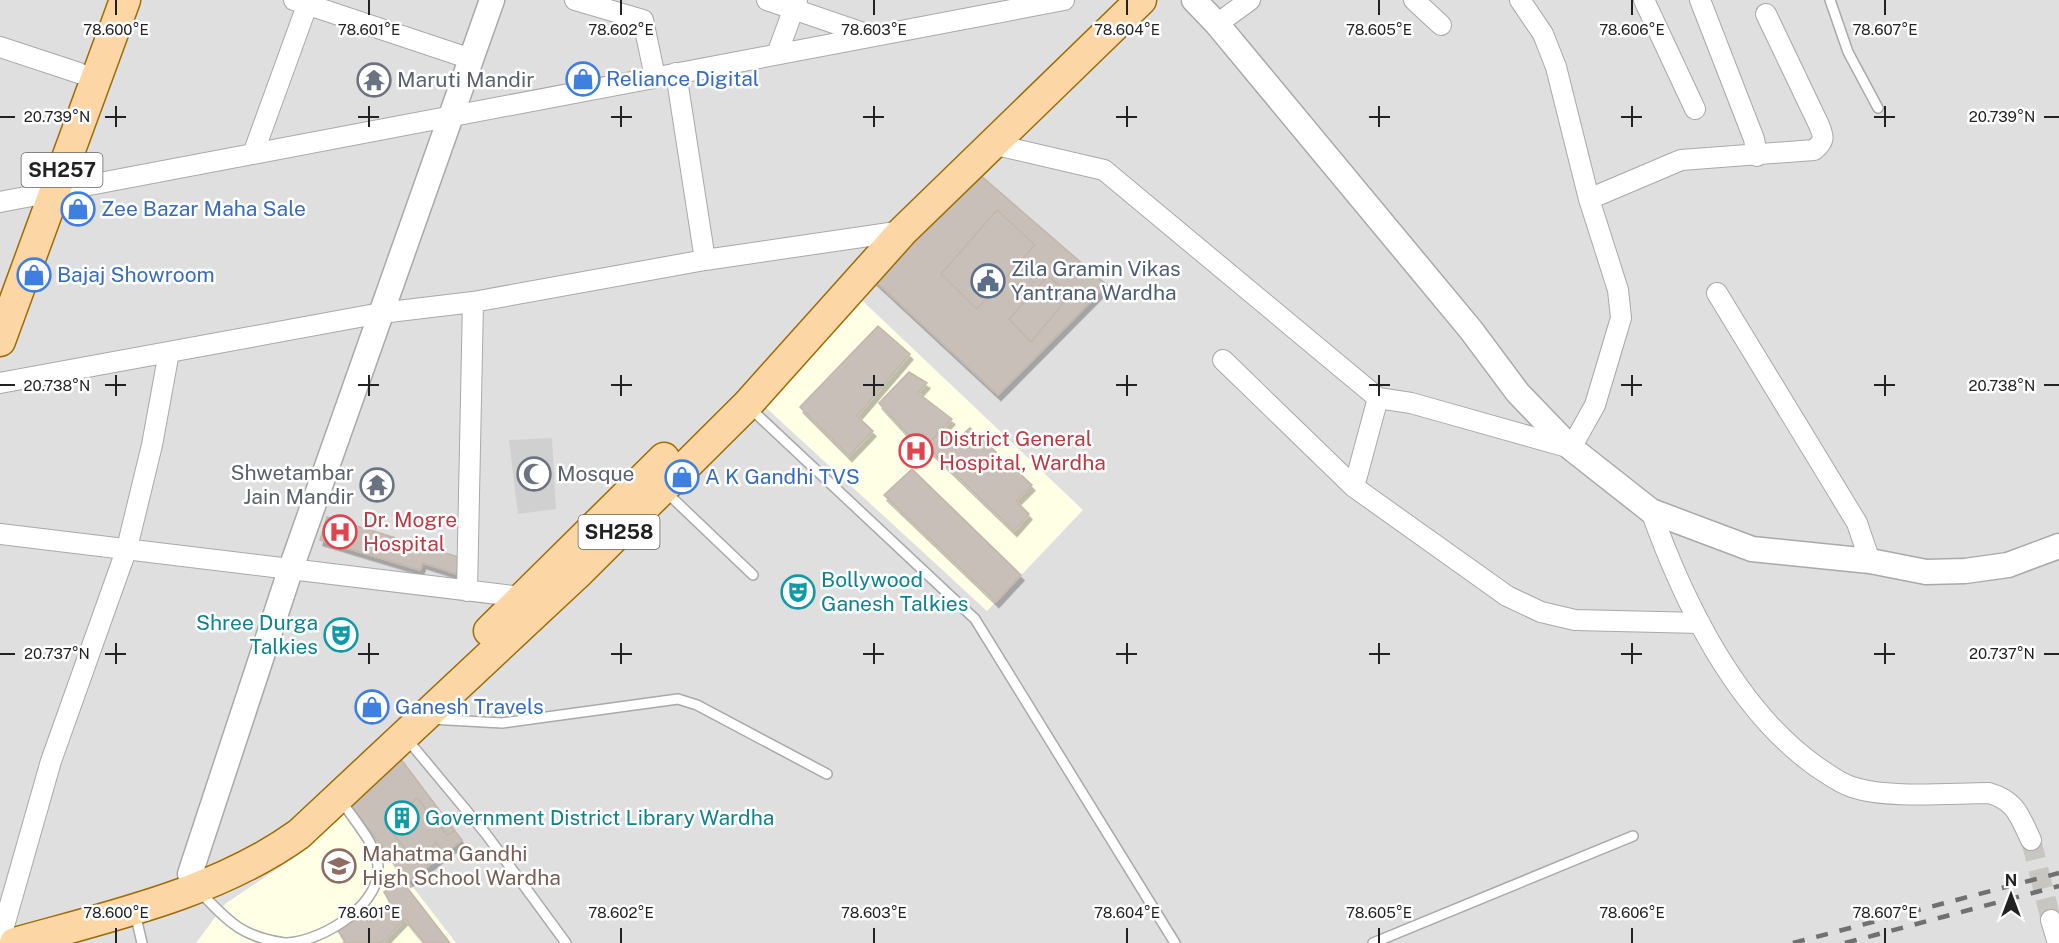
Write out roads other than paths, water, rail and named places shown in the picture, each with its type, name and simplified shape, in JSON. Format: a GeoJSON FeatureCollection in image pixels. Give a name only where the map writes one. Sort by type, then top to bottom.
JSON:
{"type":"FeatureCollection","features":[{"type":"Feature","properties":{"kind":"main road","name":"SH257"},"geometry":{"type":"LineString","coordinates":[[0,341],[79,73],[105,0]]}},
{"type":"Feature","properties":{"kind":"main road","name":"SH257"},"geometry":{"type":"LineString","coordinates":[[0,292],[44,194],[125,0]]}},
{"type":"Feature","properties":{"kind":"main road","name":"SH258"},"geometry":{"type":"LineString","coordinates":[[6,936],[135,909],[193,880],[222,860],[285,825],[394,725],[893,233],[1121,0]]}},
{"type":"Feature","properties":{"kind":"main road","name":"SH258"},"geometry":{"type":"LineString","coordinates":[[6,936],[266,856],[299,834],[415,728],[577,574],[747,405],[893,233],[992,144],[1141,0]]}},
{"type":"Feature","properties":{"kind":"street"},"geometry":{"type":"LineString","coordinates":[[193,880],[290,571],[492,0]]}},
{"type":"Feature","properties":{"kind":"street"},"geometry":{"type":"LineString","coordinates":[[575,0],[643,20],[655,77]]}},
{"type":"Feature","properties":{"kind":"street"},"geometry":{"type":"LineString","coordinates":[[767,0],[795,5],[872,36]]}},
{"type":"Feature","properties":{"kind":"street"},"geometry":{"type":"LineString","coordinates":[[0,202],[1064,0]]}},
{"type":"Feature","properties":{"kind":"street"},"geometry":{"type":"LineString","coordinates":[[1194,0],[1218,24],[1471,330],[1518,393],[1571,448],[1651,511],[1752,549],[1870,561],[1926,572],[1965,571],[2008,565],[2059,546]]}},
{"type":"Feature","properties":{"kind":"street"},"geometry":{"type":"LineString","coordinates":[[1218,24],[1250,0]]}},
{"type":"Feature","properties":{"kind":"street"},"geometry":{"type":"LineString","coordinates":[[1414,0],[1441,25]]}},
{"type":"Feature","properties":{"kind":"street"},"geometry":{"type":"LineString","coordinates":[[1520,0],[1543,34],[1556,67],[1589,199],[1618,290],[1621,318],[1595,405],[1571,448]]}},
{"type":"Feature","properties":{"kind":"street"},"geometry":{"type":"LineString","coordinates":[[1644,0],[1695,109]]}},
{"type":"Feature","properties":{"kind":"street"},"geometry":{"type":"LineString","coordinates":[[1701,0],[1754,139],[1757,156]]}},
{"type":"Feature","properties":{"kind":"street"},"geometry":{"type":"LineString","coordinates":[[253,154],[304,1],[471,59]]}},
{"type":"Feature","properties":{"kind":"street"},"geometry":{"type":"LineString","coordinates":[[777,54],[795,5]]}},
{"type":"Feature","properties":{"kind":"street"},"geometry":{"type":"LineString","coordinates":[[1589,199],[1681,160],[1814,150],[1823,144],[1824,138],[1766,14]]}},
{"type":"Feature","properties":{"kind":"street"},"geometry":{"type":"LineString","coordinates":[[0,46],[79,73]]}},
{"type":"Feature","properties":{"kind":"street"},"geometry":{"type":"LineString","coordinates":[[676,73],[705,260]]}},
{"type":"Feature","properties":{"kind":"street"},"geometry":{"type":"LineString","coordinates":[[992,144],[1104,170],[1378,398],[1411,403],[1571,448]]}},
{"type":"Feature","properties":{"kind":"street"},"geometry":{"type":"LineString","coordinates":[[0,383],[381,313],[473,302],[705,260],[893,233]]}},
{"type":"Feature","properties":{"kind":"street"},"geometry":{"type":"LineString","coordinates":[[1717,293],[1857,523],[1870,561]]}},
{"type":"Feature","properties":{"kind":"street"},"geometry":{"type":"LineString","coordinates":[[467,591],[473,302]]}},
{"type":"Feature","properties":{"kind":"street"},"geometry":{"type":"LineString","coordinates":[[6,936],[51,761],[127,548],[152,445],[169,352]]}},
{"type":"Feature","properties":{"kind":"street"},"geometry":{"type":"LineString","coordinates":[[1223,360],[1354,487],[1507,596],[1541,612],[1575,620],[1700,623]]}},
{"type":"Feature","properties":{"kind":"street"},"geometry":{"type":"LineString","coordinates":[[1354,487],[1378,398]]}},
{"type":"Feature","properties":{"kind":"street"},"geometry":{"type":"LineString","coordinates":[[1651,511],[1665,550],[1700,623],[1754,709],[1806,759],[1853,788],[1881,792],[1989,793],[2006,798],[2018,813],[2031,840]]}},
{"type":"Feature","properties":{"kind":"street"},"geometry":{"type":"LineString","coordinates":[[0,534],[127,548],[290,571],[522,597]]}},
{"type":"Feature","properties":{"kind":"street"},"geometry":{"type":"LineString","coordinates":[[2051,920],[2058,943]]}},
{"type":"Feature","properties":{"kind":"lane"},"geometry":{"type":"LineString","coordinates":[[1830,0],[1848,52],[1878,108]]}},
{"type":"Feature","properties":{"kind":"lane"},"geometry":{"type":"LineString","coordinates":[[747,405],[975,619],[1175,943]]}},
{"type":"Feature","properties":{"kind":"lane"},"geometry":{"type":"LineString","coordinates":[[662,488],[753,575]]}},
{"type":"Feature","properties":{"kind":"lane"},"geometry":{"type":"LineString","coordinates":[[415,728],[502,723],[678,699],[697,705],[827,774]]}},
{"type":"Feature","properties":{"kind":"lane"},"geometry":{"type":"LineString","coordinates":[[415,728],[486,834],[566,943]]}},
{"type":"Feature","properties":{"kind":"lane"},"geometry":{"type":"LineString","coordinates":[[193,880],[233,926],[256,938],[286,943],[311,939],[340,923],[362,904],[376,880],[377,860],[339,797]]}},
{"type":"Feature","properties":{"kind":"lane"},"geometry":{"type":"LineString","coordinates":[[1373,943],[1633,837]]}},
{"type":"Feature","properties":{"kind":"lane"},"geometry":{"type":"LineString","coordinates":[[135,909],[142,943]]}},
{"type":"Feature","properties":{"kind":"tunnel"},"geometry":{"type":"LineString","coordinates":[[2031,840],[2051,920]]}},
{"type":"Feature","properties":{"kind":"railway"},"geometry":{"type":"LineString","coordinates":[[1793,943],[2059,873]]}},
{"type":"Feature","properties":{"kind":"railway"},"geometry":{"type":"LineString","coordinates":[[1845,943],[2059,886]]}},
{"type":"Feature","properties":{"kind":"place","name":"Reliance Digital"},"geometry":{"type":"Point","coordinates":[583,79]}},
{"type":"Feature","properties":{"kind":"place","name":"Maruti Mandir"},"geometry":{"type":"Point","coordinates":[374,80]}},
{"type":"Feature","properties":{"kind":"place","name":"Zee Bazar Maha Sale"},"geometry":{"type":"Point","coordinates":[78,209]}},
{"type":"Feature","properties":{"kind":"place","name":"Bajaj Showroom"},"geometry":{"type":"Point","coordinates":[34,275]}},
{"type":"Feature","properties":{"kind":"place","name":"Zila Gramin Vikas Yantrana Wardha"},"geometry":{"type":"Point","coordinates":[988,281]}},
{"type":"Feature","properties":{"kind":"place","name":"District General Hospital, Wardha"},"geometry":{"type":"Point","coordinates":[916,451]}},
{"type":"Feature","properties":{"kind":"place","name":"Mosque"},"geometry":{"type":"Point","coordinates":[534,474]}},
{"type":"Feature","properties":{"kind":"place","name":"A K Gandhi TVS"},"geometry":{"type":"Point","coordinates":[682,477]}},
{"type":"Feature","properties":{"kind":"place","name":"Shwetambar Jain Mandir"},"geometry":{"type":"Point","coordinates":[377,485]}},
{"type":"Feature","properties":{"kind":"place","name":"Dr. Mogre Hospital"},"geometry":{"type":"Point","coordinates":[340,532]}},
{"type":"Feature","properties":{"kind":"place","name":"Bollywood Ganesh Talkies"},"geometry":{"type":"Point","coordinates":[798,592]}},
{"type":"Feature","properties":{"kind":"place","name":"Shree Durga Talkies"},"geometry":{"type":"Point","coordinates":[341,635]}},
{"type":"Feature","properties":{"kind":"place","name":"Ganesh Travels"},"geometry":{"type":"Point","coordinates":[372,707]}},
{"type":"Feature","properties":{"kind":"place","name":"Government District Library Wardha"},"geometry":{"type":"Point","coordinates":[402,818]}},
{"type":"Feature","properties":{"kind":"place","name":"Mahatma Gandhi High School Wardha"},"geometry":{"type":"Point","coordinates":[339,866]}}]}
